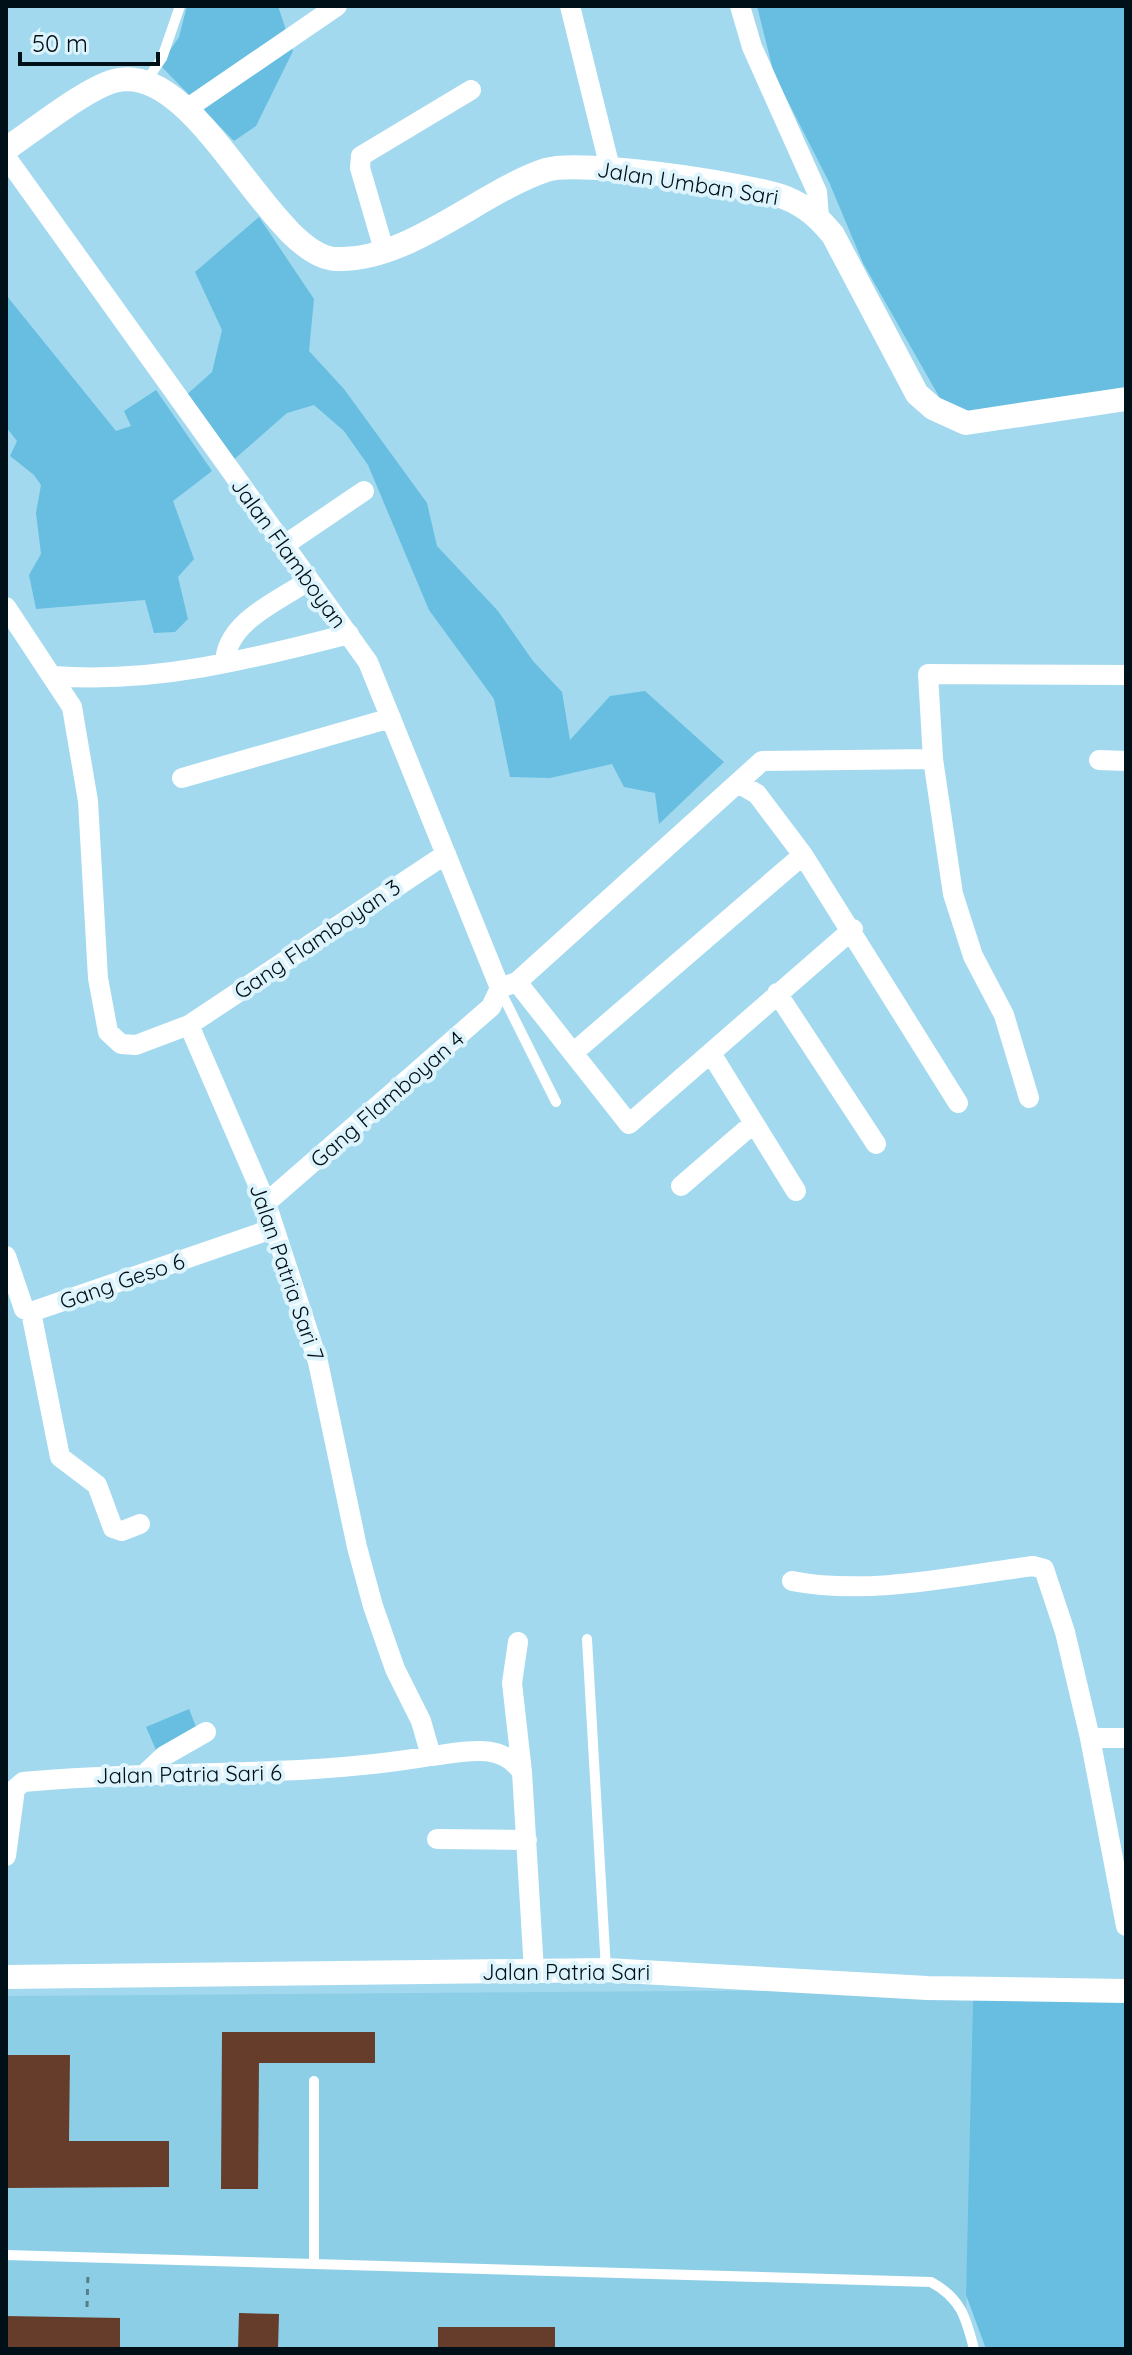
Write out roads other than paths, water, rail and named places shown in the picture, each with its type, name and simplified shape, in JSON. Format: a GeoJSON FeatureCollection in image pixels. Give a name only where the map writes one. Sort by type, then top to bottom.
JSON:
{"type":"FeatureCollection","features":[{"type":"Feature","properties":{"kind":"street"},"geometry":{"type":"LineString","coordinates":[[185,110],[337,6]]}},
{"type":"Feature","properties":{"kind":"street"},"geometry":{"type":"LineString","coordinates":[[570,6],[610,168]]}},
{"type":"Feature","properties":{"kind":"street"},"geometry":{"type":"LineString","coordinates":[[740,6],[752,47],[817,192],[819,217]]}},
{"type":"Feature","properties":{"kind":"street","name":"Jalan Umban Sari"},"geometry":{"type":"LineString","coordinates":[[147,80],[161,87],[185,110],[299,241],[334,259],[384,250],[429,232],[550,169],[610,168],[783,197],[819,217],[845,256],[917,394],[933,408],[966,423],[1126,399]]}},
{"type":"Feature","properties":{"kind":"street"},"geometry":{"type":"LineString","coordinates":[[6,149],[112,81],[147,80]]}},
{"type":"Feature","properties":{"kind":"street"},"geometry":{"type":"LineString","coordinates":[[384,250],[359,160],[471,90]]}},
{"type":"Feature","properties":{"kind":"street","name":"Jalan Flamboyan"},"geometry":{"type":"LineString","coordinates":[[6,157],[368,662],[446,854],[508,985],[573,1053],[629,1124],[712,1055]]}},
{"type":"Feature","properties":{"kind":"street"},"geometry":{"type":"LineString","coordinates":[[283,546],[364,491]]}},
{"type":"Feature","properties":{"kind":"street"},"geometry":{"type":"LineString","coordinates":[[225,663],[236,633],[251,618],[308,581]]}},
{"type":"Feature","properties":{"kind":"street"},"geometry":{"type":"LineString","coordinates":[[6,607],[72,707],[83,756],[98,978],[108,1032],[121,1044],[136,1045],[189,1025]]}},
{"type":"Feature","properties":{"kind":"street"},"geometry":{"type":"LineString","coordinates":[[53,676],[146,676],[225,663],[349,634]]}},
{"type":"Feature","properties":{"kind":"street"},"geometry":{"type":"LineString","coordinates":[[1029,1098],[1004,1015],[973,956],[953,894],[933,759],[928,674],[1126,675]]}},
{"type":"Feature","properties":{"kind":"street"},"geometry":{"type":"LineString","coordinates":[[182,778],[391,718]]}},
{"type":"Feature","properties":{"kind":"street","name":"Gang Flamboyan 4"},"geometry":{"type":"LineString","coordinates":[[266,1203],[479,1018],[508,985],[762,761],[933,759]]}},
{"type":"Feature","properties":{"kind":"street"},"geometry":{"type":"LineString","coordinates":[[1099,760],[1126,761]]}},
{"type":"Feature","properties":{"kind":"street"},"geometry":{"type":"LineString","coordinates":[[738,783],[757,794],[803,855],[853,929],[958,1103]]}},
{"type":"Feature","properties":{"kind":"street","name":"Gang Flamboyan 3"},"geometry":{"type":"LineString","coordinates":[[189,1025],[446,854]]}},
{"type":"Feature","properties":{"kind":"street"},"geometry":{"type":"LineString","coordinates":[[573,1053],[803,855]]}},
{"type":"Feature","properties":{"kind":"street"},"geometry":{"type":"LineString","coordinates":[[796,1191],[712,1055],[777,993],[853,929]]}},
{"type":"Feature","properties":{"kind":"street"},"geometry":{"type":"LineString","coordinates":[[777,993],[876,1144]]}},
{"type":"Feature","properties":{"kind":"street","name":"Jalan Patria Sari 7"},"geometry":{"type":"LineString","coordinates":[[189,1025],[266,1203],[318,1362],[357,1547],[373,1606],[395,1669],[421,1721],[431,1756]]}},
{"type":"Feature","properties":{"kind":"street"},"geometry":{"type":"LineString","coordinates":[[681,1186],[754,1123]]}},
{"type":"Feature","properties":{"kind":"street","name":"Gang Geso 6"},"geometry":{"type":"LineString","coordinates":[[6,1256],[21,1302],[31,1312],[272,1229]]}},
{"type":"Feature","properties":{"kind":"street"},"geometry":{"type":"LineString","coordinates":[[31,1312],[60,1457],[97,1485],[113,1528],[122,1531],[140,1524]]}},
{"type":"Feature","properties":{"kind":"street"},"geometry":{"type":"LineString","coordinates":[[792,1581],[820,1586],[905,1582],[1040,1567],[1046,1572],[1065,1632],[1090,1738],[1126,1926]]}},
{"type":"Feature","properties":{"kind":"street"},"geometry":{"type":"LineString","coordinates":[[518,1642],[512,1683],[522,1772],[534,1971]]}},
{"type":"Feature","properties":{"kind":"street"},"geometry":{"type":"LineString","coordinates":[[146,1773],[164,1756],[206,1732]]}},
{"type":"Feature","properties":{"kind":"street"},"geometry":{"type":"LineString","coordinates":[[1090,1738],[1126,1738]]}},
{"type":"Feature","properties":{"kind":"street"},"geometry":{"type":"LineString","coordinates":[[431,1756],[485,1750],[504,1755],[522,1772]]}},
{"type":"Feature","properties":{"kind":"street","name":"Jalan Patria Sari 6"},"geometry":{"type":"LineString","coordinates":[[6,1856],[15,1789],[19,1785],[146,1773],[300,1772],[361,1768],[431,1756]]}},
{"type":"Feature","properties":{"kind":"street"},"geometry":{"type":"LineString","coordinates":[[437,1839],[527,1840]]}},
{"type":"Feature","properties":{"kind":"street","name":"Jalan Patria Sari"},"geometry":{"type":"LineString","coordinates":[[6,1977],[606,1970],[927,1988],[1126,1991]]}},
{"type":"Feature","properties":{"kind":"lane"},"geometry":{"type":"LineString","coordinates":[[147,80],[162,58],[180,6]]}},
{"type":"Feature","properties":{"kind":"lane"},"geometry":{"type":"LineString","coordinates":[[508,985],[556,1102]]}},
{"type":"Feature","properties":{"kind":"lane"},"geometry":{"type":"LineString","coordinates":[[587,1639],[606,1970]]}},
{"type":"Feature","properties":{"kind":"lane"},"geometry":{"type":"LineString","coordinates":[[314,2081],[314,2264]]}},
{"type":"Feature","properties":{"kind":"lane"},"geometry":{"type":"LineString","coordinates":[[6,2255],[931,2282],[949,2291],[960,2303],[974,2349]]}}]}
